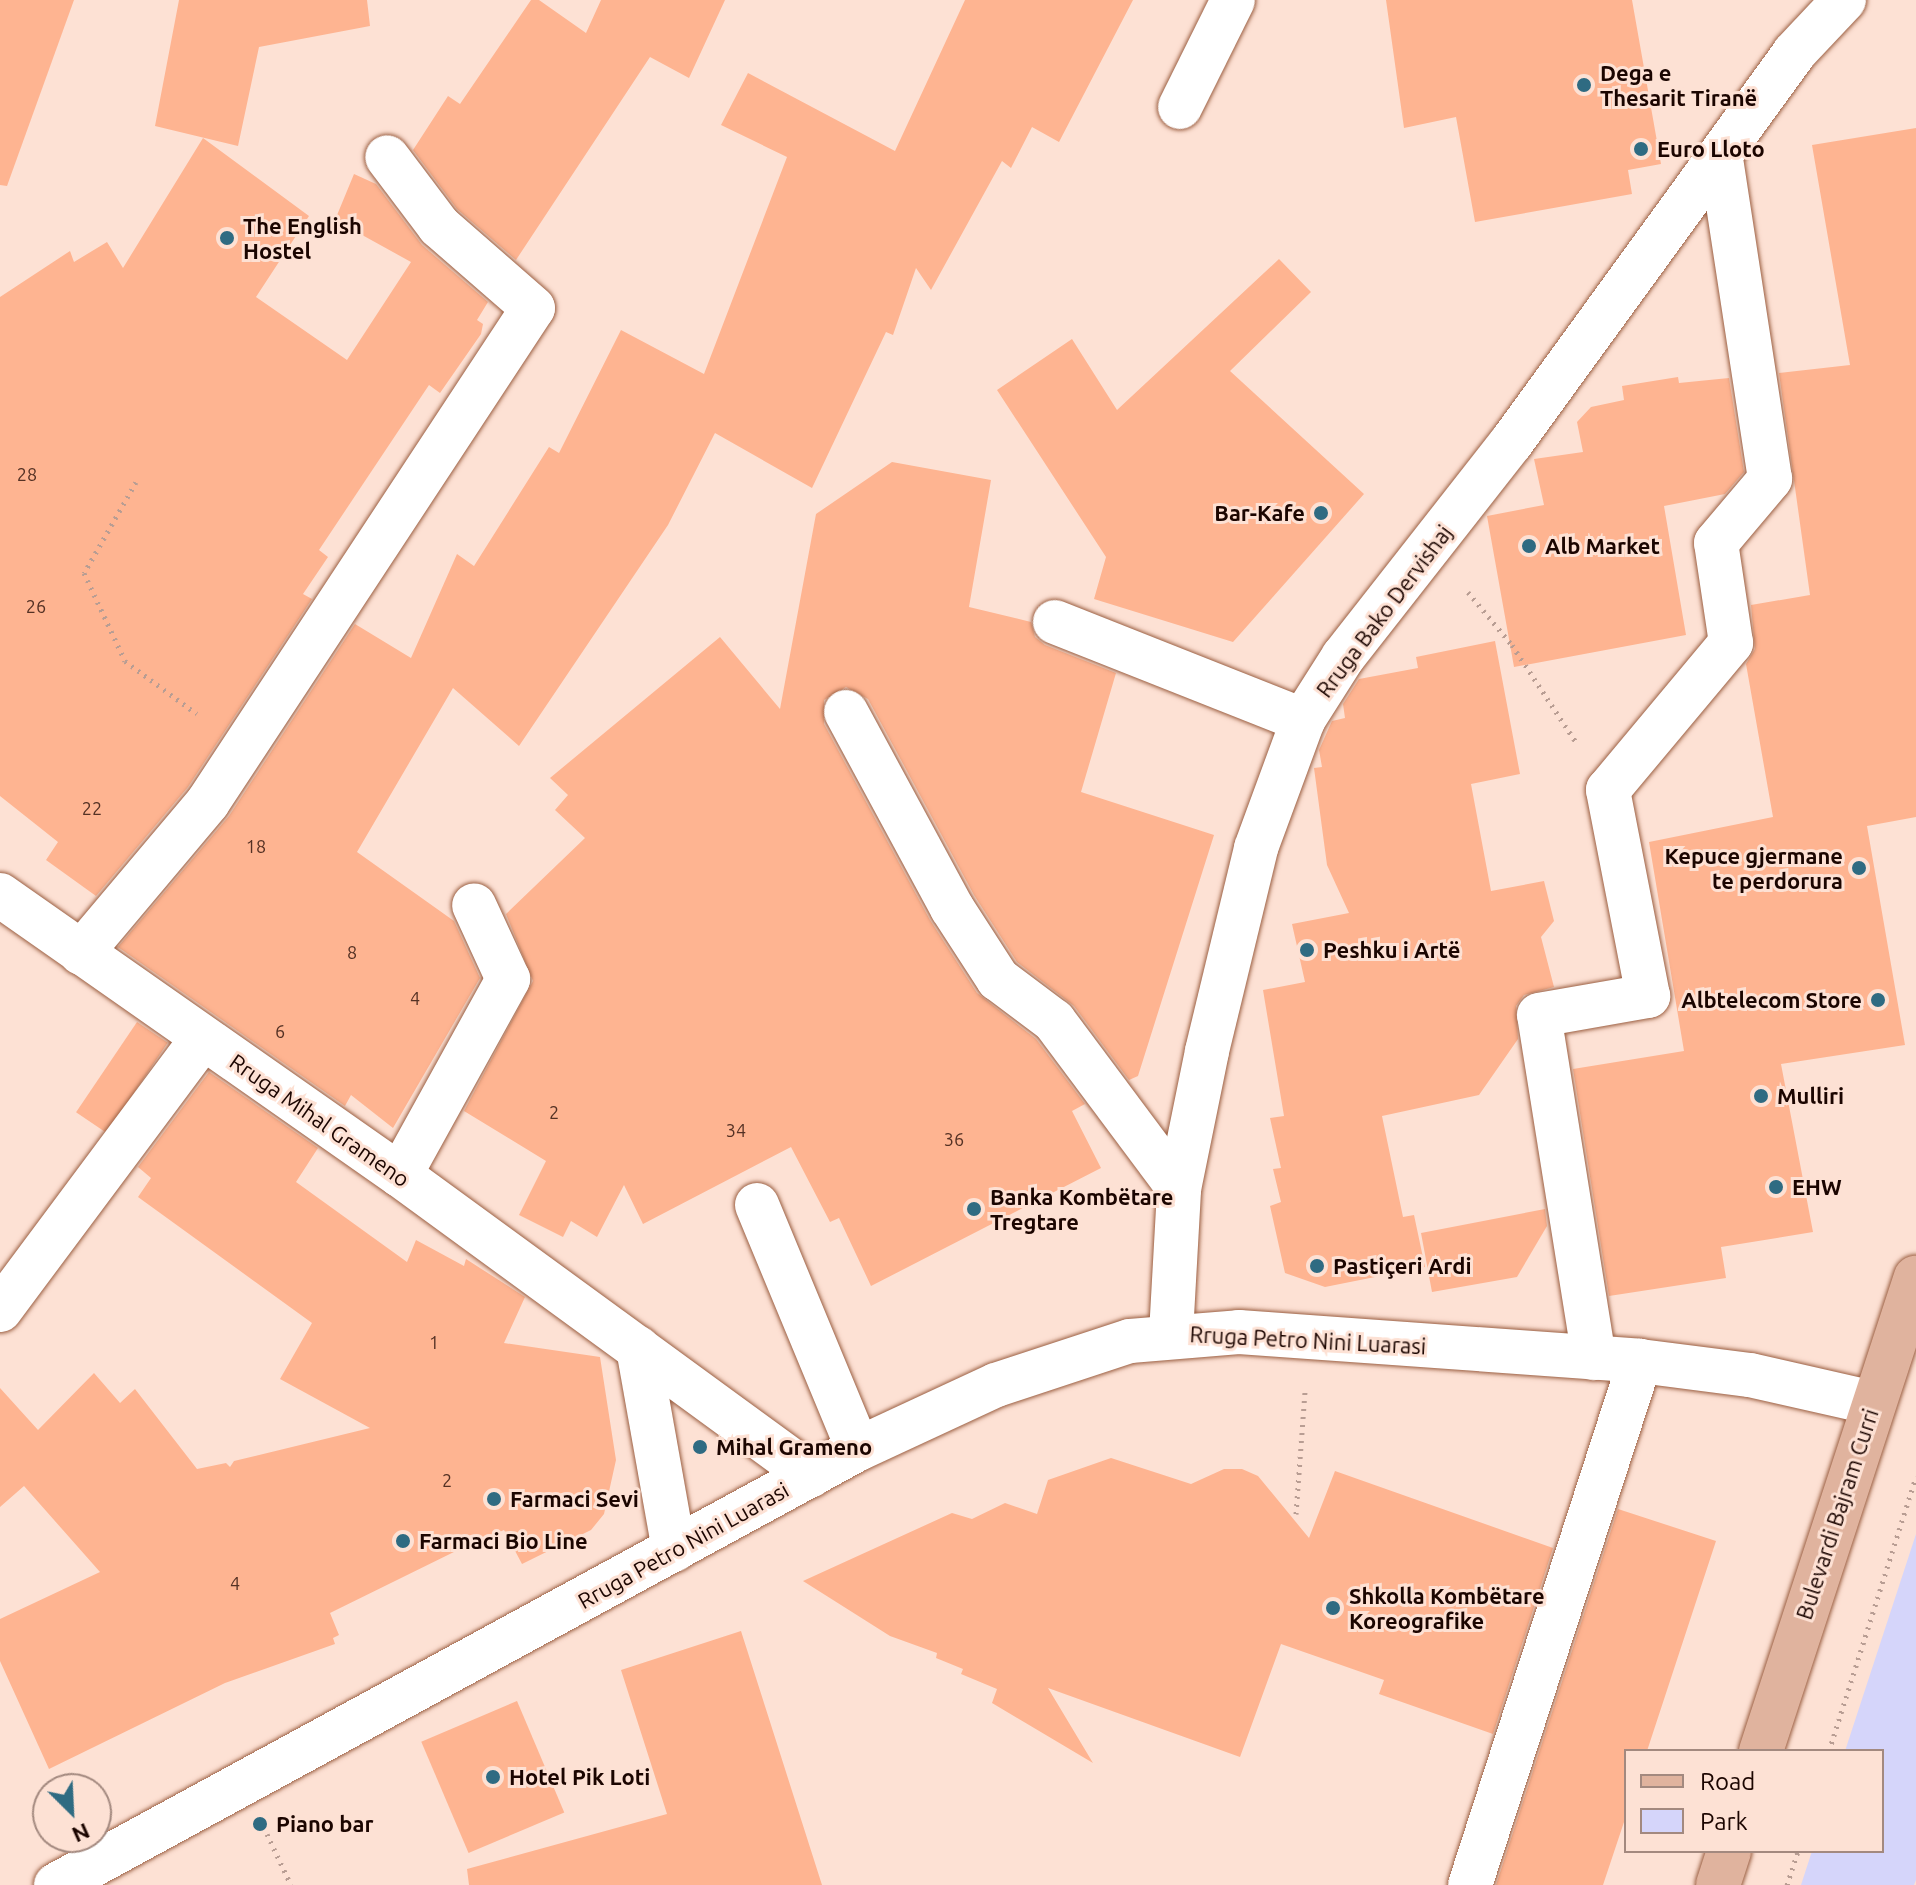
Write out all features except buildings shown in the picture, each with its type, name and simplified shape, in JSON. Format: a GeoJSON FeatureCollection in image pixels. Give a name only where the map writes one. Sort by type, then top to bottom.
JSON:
{"type":"FeatureCollection","features":[{"type":"Feature","properties":{"kind":"main road","name":"Bulevardi Bajram Curri"},"geometry":{"type":"LineString","coordinates":[[1762,1749],[1916,1278]]}},
{"type":"Feature","properties":{"kind":"main road"},"geometry":{"type":"LineString","coordinates":[[1718,1885],[1728,1853]]}},
{"type":"Feature","properties":{"kind":"street"},"geometry":{"type":"LineString","coordinates":[[1180,107],[1233,0]]}},
{"type":"Feature","properties":{"kind":"street","name":"Rruga Bako Dervishaj"},"geometry":{"type":"LineString","coordinates":[[1171,1334],[1179,1189],[1256,848],[1303,720],[1343,657],[1431,548],[1721,158],[1794,53],[1844,0]]}},
{"type":"Feature","properties":{"kind":"street"},"geometry":{"type":"LineString","coordinates":[[81,953],[208,802],[533,308],[439,226],[387,157]]}},
{"type":"Feature","properties":{"kind":"street"},"geometry":{"type":"LineString","coordinates":[[1594,1358],[1539,1015],[1648,996],[1608,790],[1731,643],[1716,543],[1770,479],[1721,158]]}},
{"type":"Feature","properties":{"kind":"street"},"geometry":{"type":"LineString","coordinates":[[1055,622],[1303,720]]}},
{"type":"Feature","properties":{"kind":"street"},"geometry":{"type":"LineString","coordinates":[[846,712],[952,908],[998,979],[1054,1021],[1179,1189]]}},
{"type":"Feature","properties":{"kind":"street","name":"Rruga Mihal Grameno"},"geometry":{"type":"LineString","coordinates":[[0,895],[400,1175],[811,1475]]}},
{"type":"Feature","properties":{"kind":"street"},"geometry":{"type":"LineString","coordinates":[[400,1175],[508,979],[474,905]]}},
{"type":"Feature","properties":{"kind":"street"},"geometry":{"type":"LineString","coordinates":[[0,1310],[202,1039]]}},
{"type":"Feature","properties":{"kind":"street"},"geometry":{"type":"LineString","coordinates":[[757,1205],[858,1449]]}},
{"type":"Feature","properties":{"kind":"street","name":"Rruga Petro Nini Luarasi"},"geometry":{"type":"LineString","coordinates":[[56,1885],[858,1449],[930,1414],[1063,1360],[1171,1334],[1239,1332],[1640,1361],[1750,1375],[1873,1403]]}},
{"type":"Feature","properties":{"kind":"street"},"geometry":{"type":"LineString","coordinates":[[638,1348],[674,1550]]}},
{"type":"Feature","properties":{"kind":"street"},"geometry":{"type":"LineString","coordinates":[[1470,1885],[1640,1361]]}},
{"type":"Feature","properties":{"kind":"path"},"geometry":{"type":"LineString","coordinates":[[136,482],[84,573],[125,661],[244,747]]}},
{"type":"Feature","properties":{"kind":"path"},"geometry":{"type":"LineString","coordinates":[[1431,548],[1512,645],[1608,790]]}},
{"type":"Feature","properties":{"kind":"path"},"geometry":{"type":"LineString","coordinates":[[1296,1514],[1306,1415]]}},
{"type":"Feature","properties":{"kind":"path"},"geometry":{"type":"LineString","coordinates":[[1830,1749],[1916,1476]]}},
{"type":"Feature","properties":{"kind":"path"},"geometry":{"type":"LineString","coordinates":[[1787,1885],[1797,1853]]}},
{"type":"Feature","properties":{"kind":"green space"},"geometry":{"type":"Polygon","coordinates":[[[1916,1534],[1914,1885],[1801,1885],[1811,1853],[1884,1853],[1884,1749],[1846,1749],[1916,1534]]]}},
{"type":"Feature","properties":{"kind":"place","name":"Dega e Thesarit Tiranë"},"geometry":{"type":"Point","coordinates":[1584,85]}},
{"type":"Feature","properties":{"kind":"place","name":"Euro Lloto"},"geometry":{"type":"Point","coordinates":[1641,149]}},
{"type":"Feature","properties":{"kind":"place","name":"The English Hostel"},"geometry":{"type":"Point","coordinates":[227,238]}},
{"type":"Feature","properties":{"kind":"place","name":"Bar-Kafe"},"geometry":{"type":"Point","coordinates":[1321,513]}},
{"type":"Feature","properties":{"kind":"place","name":"Alb Market"},"geometry":{"type":"Point","coordinates":[1529,546]}},
{"type":"Feature","properties":{"kind":"place","name":"Kepuce gjermane te perdorura"},"geometry":{"type":"Point","coordinates":[1859,868]}},
{"type":"Feature","properties":{"kind":"place","name":"Peshku i Artë"},"geometry":{"type":"Point","coordinates":[1307,950]}},
{"type":"Feature","properties":{"kind":"place","name":"Albtelecom Store"},"geometry":{"type":"Point","coordinates":[1878,1000]}},
{"type":"Feature","properties":{"kind":"place","name":"Mulliri"},"geometry":{"type":"Point","coordinates":[1761,1096]}},
{"type":"Feature","properties":{"kind":"place","name":"EHW"},"geometry":{"type":"Point","coordinates":[1776,1187]}},
{"type":"Feature","properties":{"kind":"place","name":"Banka Kombëtare Tregtare"},"geometry":{"type":"Point","coordinates":[974,1209]}},
{"type":"Feature","properties":{"kind":"place","name":"Pastiçeri Ardi"},"geometry":{"type":"Point","coordinates":[1317,1266]}},
{"type":"Feature","properties":{"kind":"place","name":"Mihal Grameno"},"geometry":{"type":"Point","coordinates":[700,1447]}},
{"type":"Feature","properties":{"kind":"place","name":"Farmaci Sevi"},"geometry":{"type":"Point","coordinates":[494,1499]}},
{"type":"Feature","properties":{"kind":"place","name":"Farmaci Bio Line"},"geometry":{"type":"Point","coordinates":[403,1541]}},
{"type":"Feature","properties":{"kind":"place","name":"Shkolla Kombëtare Koreografike"},"geometry":{"type":"Point","coordinates":[1333,1608]}},
{"type":"Feature","properties":{"kind":"place","name":"Hotel Pik Loti"},"geometry":{"type":"Point","coordinates":[493,1777]}},
{"type":"Feature","properties":{"kind":"place","name":"Piano bar"},"geometry":{"type":"Point","coordinates":[260,1824]}}]}
